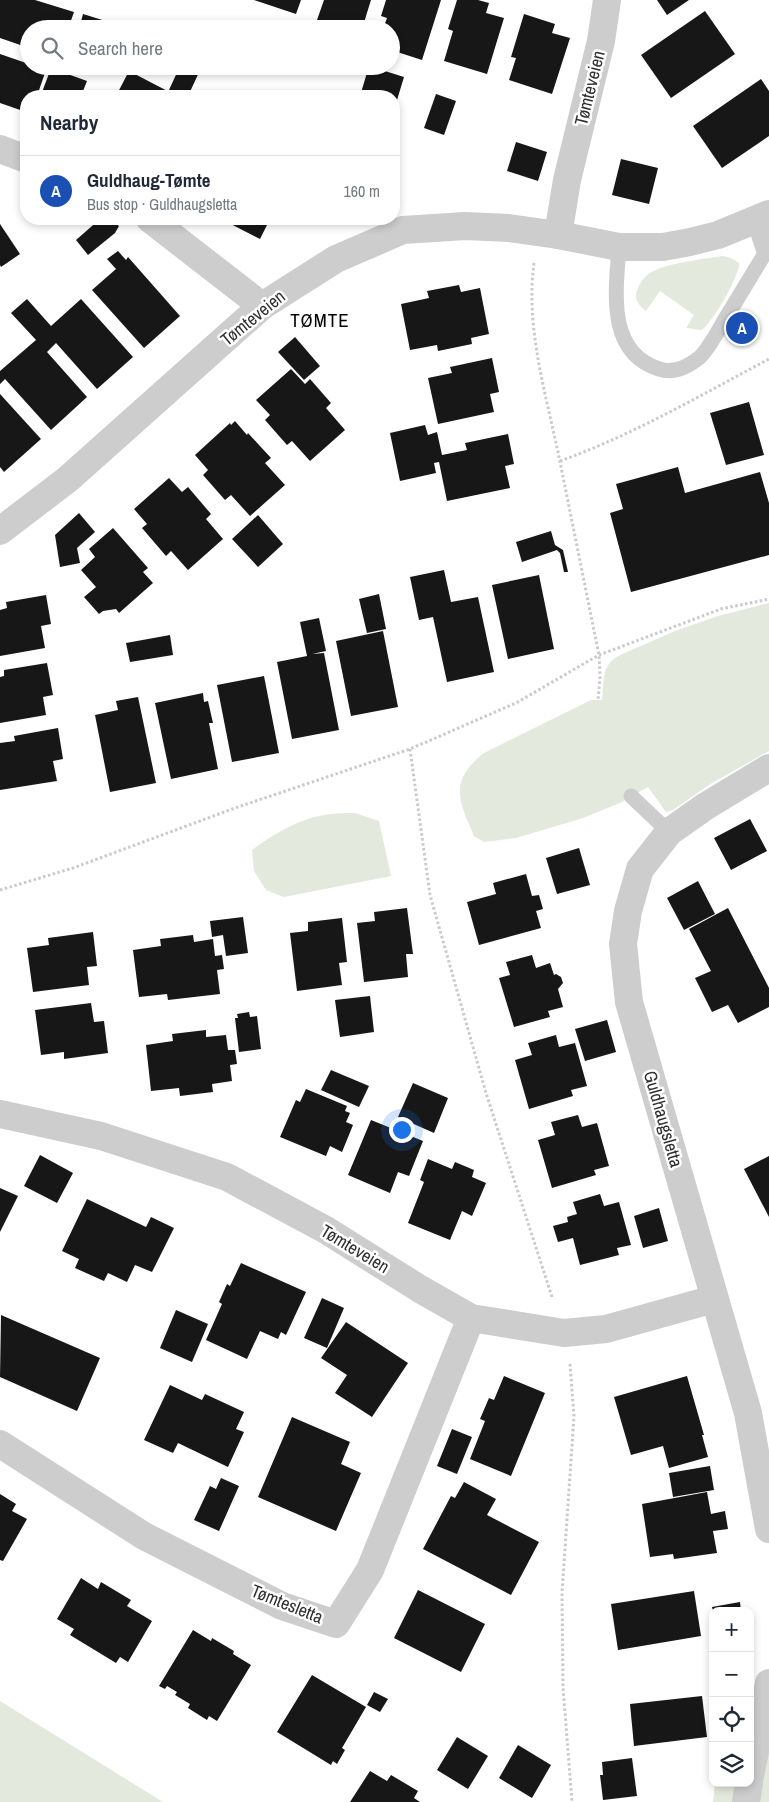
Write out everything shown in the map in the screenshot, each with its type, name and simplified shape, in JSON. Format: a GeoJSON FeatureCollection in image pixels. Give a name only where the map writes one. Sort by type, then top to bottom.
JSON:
{"type":"FeatureCollection","features":[{"type":"Feature","properties":{"kind":"street","name":"Tømteveien"},"geometry":{"type":"LineString","coordinates":[[548,234],[567,180],[601,41],[607,0]]}},
{"type":"Feature","properties":{"kind":"street"},"geometry":{"type":"LineString","coordinates":[[0,149],[20,157]]}},
{"type":"Feature","properties":{"kind":"street","name":"Tømteveien"},"geometry":{"type":"LineString","coordinates":[[0,531],[68,479],[262,306],[336,259],[403,230],[465,226],[509,228],[619,247],[663,247],[718,235],[764,216]]}},
{"type":"Feature","properties":{"kind":"street"},"geometry":{"type":"LineString","coordinates":[[764,216],[769,247]]}},
{"type":"Feature","properties":{"kind":"street"},"geometry":{"type":"LineString","coordinates":[[158,225],[262,306]]}},
{"type":"Feature","properties":{"kind":"street","name":"Guldhaugsletta"},"geometry":{"type":"LineString","coordinates":[[769,768],[706,806],[668,832],[640,869],[628,911],[623,944],[629,1002],[748,1413],[769,1529]]}},
{"type":"Feature","properties":{"kind":"street","name":"Tømteveien"},"geometry":{"type":"LineString","coordinates":[[0,1114],[101,1136],[226,1177],[326,1230],[420,1289],[471,1318],[564,1333],[606,1329],[714,1300]]}},
{"type":"Feature","properties":{"kind":"street","name":"Tømtesletta"},"geometry":{"type":"LineString","coordinates":[[0,1444],[144,1536],[282,1606],[336,1624],[370,1570],[471,1318]]}},
{"type":"Feature","properties":{"kind":"street"},"geometry":{"type":"LineString","coordinates":[[754,1756],[769,1683]]}},
{"type":"Feature","properties":{"kind":"street"},"geometry":{"type":"LineString","coordinates":[[746,1802],[748,1787]]}},
{"type":"Feature","properties":{"kind":"lane"},"geometry":{"type":"LineString","coordinates":[[619,247],[616,295],[618,319],[625,341],[636,358],[650,366],[667,372],[681,369],[700,356],[714,338],[769,247]]}},
{"type":"Feature","properties":{"kind":"lane"},"geometry":{"type":"LineString","coordinates":[[631,796],[668,832]]}},
{"type":"Feature","properties":{"kind":"path"},"geometry":{"type":"LineString","coordinates":[[548,234],[532,275],[532,308],[546,400],[599,655],[598,700]]}},
{"type":"Feature","properties":{"kind":"path"},"geometry":{"type":"LineString","coordinates":[[560,461],[593,448],[664,414],[769,360]]}},
{"type":"Feature","properties":{"kind":"path"},"geometry":{"type":"LineString","coordinates":[[0,890],[73,868],[234,808],[410,749],[516,703],[599,655],[721,609],[769,599]]}},
{"type":"Feature","properties":{"kind":"path"},"geometry":{"type":"LineString","coordinates":[[410,749],[430,895],[486,1094],[564,1333],[571,1370],[574,1416],[562,1593],[563,1686],[572,1802]]}},
{"type":"Feature","properties":{"kind":"shaded area"},"geometry":{"type":"Polygon","coordinates":[[[723,256],[739,263],[739,267],[724,301],[702,330],[686,328],[694,315],[660,291],[646,311],[637,301],[636,295],[639,286],[650,273],[675,264],[723,256]]]}},
{"type":"Feature","properties":{"kind":"shaded area"},"geometry":{"type":"Polygon","coordinates":[[[769,603],[769,751],[712,783],[673,810],[666,812],[648,787],[620,803],[583,818],[516,838],[484,842],[474,836],[461,801],[461,782],[465,773],[484,753],[591,700],[602,700],[604,675],[609,665],[618,656],[675,631],[718,616],[769,603]]]}},
{"type":"Feature","properties":{"kind":"shaded area"},"geometry":{"type":"Polygon","coordinates":[[[340,813],[355,813],[379,821],[391,876],[284,897],[266,890],[254,871],[252,850],[279,832],[310,818],[340,813]]]}},
{"type":"Feature","properties":{"kind":"shaded area"},"geometry":{"type":"Polygon","coordinates":[[[769,1697],[769,1802],[713,1802],[715,1787],[754,1787],[754,1765],[769,1697]]]}},
{"type":"Feature","properties":{"kind":"shaded area"},"geometry":{"type":"Polygon","coordinates":[[[0,1701],[163,1802],[0,1802],[0,1701]]]}},
{"type":"Feature","properties":{"kind":"building"},"geometry":{"type":"Polygon","coordinates":[[[0,0],[35,0],[74,12],[71,20],[20,20],[20,45],[0,38],[0,0]]]}},
{"type":"Feature","properties":{"kind":"building"},"geometry":{"type":"Polygon","coordinates":[[[254,0],[301,0],[296,14],[254,0]]]}},
{"type":"Feature","properties":{"kind":"building"},"geometry":{"type":"Polygon","coordinates":[[[324,0],[371,0],[365,20],[317,20],[324,0]]]}},
{"type":"Feature","properties":{"kind":"building"},"geometry":{"type":"Polygon","coordinates":[[[386,0],[441,0],[422,60],[400,53],[400,20],[386,20],[387,18],[381,16],[386,0]]]}},
{"type":"Feature","properties":{"kind":"building"},"geometry":{"type":"Polygon","coordinates":[[[457,0],[478,0],[489,3],[486,13],[504,18],[487,74],[444,61],[453,31],[448,29],[457,0]]]}},
{"type":"Feature","properties":{"kind":"building"},"geometry":{"type":"Polygon","coordinates":[[[657,0],[689,0],[667,15],[657,0]]]}},
{"type":"Feature","properties":{"kind":"building"},"geometry":{"type":"Polygon","coordinates":[[[705,11],[735,54],[671,98],[641,55],[705,11]]]}},
{"type":"Feature","properties":{"kind":"building"},"geometry":{"type":"Polygon","coordinates":[[[83,14],[102,20],[81,20],[83,14]]]}},
{"type":"Feature","properties":{"kind":"building"},"geometry":{"type":"Polygon","coordinates":[[[524,14],[555,24],[552,33],[570,38],[552,94],[509,80],[516,58],[511,57],[524,14]]]}},
{"type":"Feature","properties":{"kind":"building"},"geometry":{"type":"Polygon","coordinates":[[[0,54],[20,61],[20,75],[44,75],[39,90],[20,90],[20,110],[0,103],[0,54]]]}},
{"type":"Feature","properties":{"kind":"building"},"geometry":{"type":"Polygon","coordinates":[[[48,75],[70,75],[87,81],[83,90],[43,90],[48,75]]]}},
{"type":"Feature","properties":{"kind":"building"},"geometry":{"type":"Polygon","coordinates":[[[127,75],[137,75],[165,90],[119,90],[127,75]]]}},
{"type":"Feature","properties":{"kind":"building"},"geometry":{"type":"Polygon","coordinates":[[[176,75],[198,75],[191,90],[169,90],[176,75]]]}},
{"type":"Feature","properties":{"kind":"building"},"geometry":{"type":"Polygon","coordinates":[[[366,75],[398,75],[404,77],[400,90],[362,90],[366,75]]]}},
{"type":"Feature","properties":{"kind":"building"},"geometry":{"type":"Polygon","coordinates":[[[761,79],[769,91],[769,136],[722,168],[693,126],[761,79]]]}},
{"type":"Feature","properties":{"kind":"building"},"geometry":{"type":"Polygon","coordinates":[[[436,94],[456,101],[444,135],[424,128],[436,94]]]}},
{"type":"Feature","properties":{"kind":"building"},"geometry":{"type":"Polygon","coordinates":[[[516,142],[547,152],[538,181],[507,171],[516,142]]]}},
{"type":"Feature","properties":{"kind":"building"},"geometry":{"type":"Polygon","coordinates":[[[621,159],[658,168],[649,204],[612,195],[621,159]]]}},
{"type":"Feature","properties":{"kind":"building"},"geometry":{"type":"Polygon","coordinates":[[[0,224],[20,254],[1,267],[0,265],[0,224]]]}},
{"type":"Feature","properties":{"kind":"building"},"geometry":{"type":"Polygon","coordinates":[[[93,225],[119,226],[115,233],[88,255],[76,240],[93,225]]]}},
{"type":"Feature","properties":{"kind":"building"},"geometry":{"type":"Polygon","coordinates":[[[233,225],[267,225],[260,239],[233,225]]]}},
{"type":"Feature","properties":{"kind":"building"},"geometry":{"type":"Polygon","coordinates":[[[118,251],[126,260],[128,257],[180,316],[144,348],[92,290],[116,269],[107,259],[118,251]]]}},
{"type":"Feature","properties":{"kind":"building"},"geometry":{"type":"Polygon","coordinates":[[[459,285],[461,292],[480,288],[489,334],[471,338],[472,344],[438,351],[437,345],[410,350],[401,304],[429,298],[427,291],[459,285]]]}},
{"type":"Feature","properties":{"kind":"building"},"geometry":{"type":"Polygon","coordinates":[[[27,299],[51,326],[81,299],[133,357],[97,389],[56,343],[47,352],[87,397],[51,430],[5,379],[0,384],[0,371],[36,340],[11,313],[27,299]]]}},
{"type":"Feature","properties":{"kind":"building"},"geometry":{"type":"Polygon","coordinates":[[[295,337],[320,366],[304,380],[278,352],[295,337]]]}},
{"type":"Feature","properties":{"kind":"building"},"geometry":{"type":"Polygon","coordinates":[[[492,358],[499,392],[490,394],[494,412],[438,424],[428,378],[452,373],[450,367],[492,358]]]}},
{"type":"Feature","properties":{"kind":"building"},"geometry":{"type":"Polygon","coordinates":[[[291,369],[305,384],[310,379],[331,403],[326,408],[345,430],[310,461],[292,441],[287,445],[265,420],[270,415],[256,400],[291,369]]]}},
{"type":"Feature","properties":{"kind":"building"},"geometry":{"type":"Polygon","coordinates":[[[0,394],[41,439],[4,472],[0,467],[0,394]]]}},
{"type":"Feature","properties":{"kind":"building"},"geometry":{"type":"Polygon","coordinates":[[[749,402],[764,455],[726,465],[710,413],[749,402]]]}},
{"type":"Feature","properties":{"kind":"building"},"geometry":{"type":"Polygon","coordinates":[[[235,421],[271,458],[265,463],[285,485],[250,516],[231,495],[225,500],[203,475],[208,470],[195,455],[230,423],[231,425],[235,421]]]}},
{"type":"Feature","properties":{"kind":"building"},"geometry":{"type":"Polygon","coordinates":[[[425,425],[428,435],[437,432],[442,455],[467,450],[465,443],[508,434],[514,464],[505,466],[510,488],[447,501],[439,462],[434,463],[436,473],[400,481],[390,433],[425,425]]]}},
{"type":"Feature","properties":{"kind":"building"},"geometry":{"type":"Polygon","coordinates":[[[678,467],[685,493],[760,472],[769,503],[769,555],[631,592],[610,513],[623,509],[616,484],[678,467]]]}},
{"type":"Feature","properties":{"kind":"building"},"geometry":{"type":"Polygon","coordinates":[[[169,478],[182,492],[188,487],[211,514],[206,519],[223,539],[188,570],[171,551],[166,556],[142,528],[147,524],[134,509],[169,478]]]}},
{"type":"Feature","properties":{"kind":"building"},"geometry":{"type":"Polygon","coordinates":[[[79,513],[95,532],[77,548],[80,563],[60,567],[55,535],[79,513]]]}},
{"type":"Feature","properties":{"kind":"building"},"geometry":{"type":"Polygon","coordinates":[[[258,515],[283,544],[258,567],[232,539],[258,515]]]}},
{"type":"Feature","properties":{"kind":"building"},"geometry":{"type":"Polygon","coordinates":[[[113,528],[148,568],[143,572],[153,583],[119,613],[116,609],[103,611],[99,614],[84,597],[96,587],[81,570],[95,557],[89,549],[113,528]]]}},
{"type":"Feature","properties":{"kind":"building"},"geometry":{"type":"Polygon","coordinates":[[[551,531],[555,545],[563,550],[568,572],[564,572],[560,553],[557,550],[522,562],[516,542],[551,531]]]}},
{"type":"Feature","properties":{"kind":"building"},"geometry":{"type":"Polygon","coordinates":[[[444,570],[451,602],[478,597],[494,672],[447,682],[433,617],[419,620],[410,577],[444,570]]]}},
{"type":"Feature","properties":{"kind":"building"},"geometry":{"type":"Polygon","coordinates":[[[539,575],[554,649],[508,659],[492,585],[539,575]]]}},
{"type":"Feature","properties":{"kind":"building"},"geometry":{"type":"Polygon","coordinates":[[[379,594],[386,629],[367,633],[359,599],[379,594]]]}},
{"type":"Feature","properties":{"kind":"building"},"geometry":{"type":"Polygon","coordinates":[[[46,595],[51,624],[41,626],[45,648],[0,656],[0,610],[7,608],[6,602],[46,595]]]}},
{"type":"Feature","properties":{"kind":"building"},"geometry":{"type":"Polygon","coordinates":[[[319,618],[326,651],[312,654],[324,653],[339,730],[292,739],[277,662],[307,656],[300,622],[319,618]]]}},
{"type":"Feature","properties":{"kind":"building"},"geometry":{"type":"Polygon","coordinates":[[[383,631],[398,707],[351,716],[336,641],[383,631]]]}},
{"type":"Feature","properties":{"kind":"building"},"geometry":{"type":"Polygon","coordinates":[[[170,635],[173,655],[130,662],[126,643],[170,635]]]}},
{"type":"Feature","properties":{"kind":"building"},"geometry":{"type":"Polygon","coordinates":[[[47,663],[53,695],[43,697],[46,715],[0,723],[0,677],[4,676],[4,670],[47,663]]]}},
{"type":"Feature","properties":{"kind":"building"},"geometry":{"type":"Polygon","coordinates":[[[264,676],[279,753],[232,762],[217,685],[264,676]]]}},
{"type":"Feature","properties":{"kind":"building"},"geometry":{"type":"Polygon","coordinates":[[[203,693],[204,702],[208,701],[213,723],[209,723],[218,769],[171,779],[155,703],[203,693]]]}},
{"type":"Feature","properties":{"kind":"building"},"geometry":{"type":"Polygon","coordinates":[[[138,697],[156,783],[110,792],[95,715],[118,710],[116,701],[138,697]]]}},
{"type":"Feature","properties":{"kind":"building"},"geometry":{"type":"Polygon","coordinates":[[[58,728],[63,759],[53,761],[57,781],[0,790],[0,743],[15,741],[14,736],[58,728]]]}},
{"type":"Feature","properties":{"kind":"building"},"geometry":{"type":"Polygon","coordinates":[[[750,819],[767,851],[731,870],[714,838],[750,819]]]}},
{"type":"Feature","properties":{"kind":"building"},"geometry":{"type":"Polygon","coordinates":[[[579,848],[590,885],[557,894],[546,858],[579,848]]]}},
{"type":"Feature","properties":{"kind":"building"},"geometry":{"type":"Polygon","coordinates":[[[526,874],[532,896],[539,895],[543,909],[536,911],[541,928],[479,945],[467,902],[496,894],[493,883],[526,874]]]}},
{"type":"Feature","properties":{"kind":"building"},"geometry":{"type":"Polygon","coordinates":[[[698,881],[715,914],[684,930],[667,898],[698,881]]]}},
{"type":"Feature","properties":{"kind":"building"},"geometry":{"type":"Polygon","coordinates":[[[407,908],[413,954],[406,954],[408,977],[364,982],[357,923],[375,921],[374,912],[407,908]]]}},
{"type":"Feature","properties":{"kind":"building"},"geometry":{"type":"Polygon","coordinates":[[[728,908],[769,988],[769,1007],[738,1023],[728,1005],[712,1012],[695,978],[711,971],[689,929],[728,908]]]}},
{"type":"Feature","properties":{"kind":"building"},"geometry":{"type":"Polygon","coordinates":[[[243,917],[248,953],[226,956],[223,935],[212,937],[210,921],[243,917]]]}},
{"type":"Feature","properties":{"kind":"building"},"geometry":{"type":"Polygon","coordinates":[[[342,918],[347,962],[339,963],[342,985],[297,991],[290,933],[308,931],[308,922],[342,918]]]}},
{"type":"Feature","properties":{"kind":"building"},"geometry":{"type":"Polygon","coordinates":[[[93,932],[97,966],[87,967],[89,985],[33,992],[27,948],[49,945],[48,938],[93,932]]]}},
{"type":"Feature","properties":{"kind":"building"},"geometry":{"type":"Polygon","coordinates":[[[193,935],[194,942],[213,939],[215,956],[222,955],[224,969],[217,970],[220,994],[168,1000],[167,994],[139,997],[133,950],[161,946],[160,939],[193,935]]]}},
{"type":"Feature","properties":{"kind":"building"},"geometry":{"type":"Polygon","coordinates":[[[532,955],[536,968],[550,963],[554,975],[556,974],[561,977],[563,983],[558,989],[563,1007],[548,1011],[550,1017],[514,1027],[499,978],[510,975],[506,962],[532,955]]]}},
{"type":"Feature","properties":{"kind":"building"},"geometry":{"type":"Polygon","coordinates":[[[370,996],[374,1032],[340,1037],[335,1000],[370,996]]]}},
{"type":"Feature","properties":{"kind":"building"},"geometry":{"type":"Polygon","coordinates":[[[91,1003],[94,1022],[104,1021],[108,1053],[64,1059],[64,1052],[41,1055],[35,1010],[91,1003]]]}},
{"type":"Feature","properties":{"kind":"building"},"geometry":{"type":"Polygon","coordinates":[[[249,1012],[250,1017],[257,1016],[261,1049],[239,1052],[235,1018],[238,1018],[237,1014],[249,1012]]]}},
{"type":"Feature","properties":{"kind":"building"},"geometry":{"type":"Polygon","coordinates":[[[607,1020],[616,1052],[585,1061],[575,1029],[607,1020]]]}},
{"type":"Feature","properties":{"kind":"building"},"geometry":{"type":"Polygon","coordinates":[[[206,1030],[206,1037],[226,1035],[228,1050],[235,1050],[237,1064],[230,1065],[232,1081],[212,1084],[213,1092],[180,1096],[179,1088],[151,1091],[146,1045],[173,1041],[172,1034],[206,1030]]]}},
{"type":"Feature","properties":{"kind":"building"},"geometry":{"type":"Polygon","coordinates":[[[556,1035],[559,1047],[575,1043],[587,1086],[571,1090],[573,1096],[529,1109],[515,1060],[532,1055],[528,1043],[556,1035]]]}},
{"type":"Feature","properties":{"kind":"building"},"geometry":{"type":"Polygon","coordinates":[[[331,1070],[369,1086],[359,1107],[321,1090],[331,1070]]]}},
{"type":"Feature","properties":{"kind":"building"},"geometry":{"type":"Polygon","coordinates":[[[413,1083],[448,1098],[434,1133],[398,1117],[413,1083]]]}},
{"type":"Feature","properties":{"kind":"building"},"geometry":{"type":"Polygon","coordinates":[[[306,1089],[347,1106],[345,1111],[350,1113],[346,1122],[353,1125],[342,1152],[330,1146],[326,1156],[280,1137],[296,1100],[300,1102],[306,1089]]]}},
{"type":"Feature","properties":{"kind":"building"},"geometry":{"type":"Polygon","coordinates":[[[578,1115],[582,1127],[597,1123],[609,1166],[594,1170],[596,1175],[552,1188],[538,1140],[555,1135],[551,1122],[578,1115]]]}},
{"type":"Feature","properties":{"kind":"building"},"geometry":{"type":"Polygon","coordinates":[[[371,1120],[423,1141],[409,1176],[398,1172],[390,1193],[348,1175],[371,1120]]]}},
{"type":"Feature","properties":{"kind":"building"},"geometry":{"type":"Polygon","coordinates":[[[40,1155],[73,1173],[57,1203],[24,1186],[40,1155]]]}},
{"type":"Feature","properties":{"kind":"building"},"geometry":{"type":"Polygon","coordinates":[[[769,1156],[769,1217],[744,1169],[769,1156]]]}},
{"type":"Feature","properties":{"kind":"building"},"geometry":{"type":"Polygon","coordinates":[[[428,1159],[452,1169],[455,1162],[474,1170],[472,1177],[486,1183],[472,1216],[462,1211],[450,1240],[408,1223],[424,1182],[420,1180],[428,1159]]]}},
{"type":"Feature","properties":{"kind":"building"},"geometry":{"type":"Polygon","coordinates":[[[0,1188],[18,1196],[0,1232],[0,1188]]]}},
{"type":"Feature","properties":{"kind":"building"},"geometry":{"type":"Polygon","coordinates":[[[600,1194],[604,1206],[619,1202],[631,1245],[617,1248],[619,1255],[580,1265],[573,1238],[558,1242],[553,1226],[568,1222],[567,1217],[577,1214],[573,1202],[600,1194]]]}},
{"type":"Feature","properties":{"kind":"building"},"geometry":{"type":"Polygon","coordinates":[[[87,1199],[146,1227],[151,1217],[174,1228],[152,1272],[135,1265],[127,1282],[108,1273],[104,1281],[75,1268],[79,1259],[62,1251],[87,1199]]]}},
{"type":"Feature","properties":{"kind":"building"},"geometry":{"type":"Polygon","coordinates":[[[659,1208],[668,1241],[643,1248],[634,1216],[659,1208]]]}},
{"type":"Feature","properties":{"kind":"building"},"geometry":{"type":"Polygon","coordinates":[[[241,1263],[306,1292],[286,1335],[281,1332],[278,1339],[260,1331],[247,1359],[206,1340],[222,1304],[219,1302],[227,1284],[230,1286],[241,1263]]]}},
{"type":"Feature","properties":{"kind":"building"},"geometry":{"type":"Polygon","coordinates":[[[322,1298],[344,1308],[327,1348],[304,1338],[322,1298]]]}},
{"type":"Feature","properties":{"kind":"building"},"geometry":{"type":"Polygon","coordinates":[[[176,1310],[208,1324],[192,1362],[160,1348],[176,1310]]]}},
{"type":"Feature","properties":{"kind":"building"},"geometry":{"type":"Polygon","coordinates":[[[1,1315],[100,1358],[77,1411],[0,1377],[1,1315]]]}},
{"type":"Feature","properties":{"kind":"building"},"geometry":{"type":"Polygon","coordinates":[[[346,1322],[408,1363],[372,1417],[335,1393],[347,1375],[321,1358],[346,1322]]]}},
{"type":"Feature","properties":{"kind":"building"},"geometry":{"type":"Polygon","coordinates":[[[504,1376],[545,1393],[511,1476],[470,1459],[485,1421],[480,1419],[489,1398],[494,1400],[504,1376]]]}},
{"type":"Feature","properties":{"kind":"building"},"geometry":{"type":"Polygon","coordinates":[[[687,1376],[704,1435],[702,1435],[708,1457],[669,1468],[663,1446],[631,1455],[614,1397],[687,1376]]]}},
{"type":"Feature","properties":{"kind":"building"},"geometry":{"type":"Polygon","coordinates":[[[170,1385],[202,1400],[205,1394],[244,1412],[236,1429],[244,1432],[228,1467],[178,1443],[173,1453],[144,1440],[170,1385]]]}},
{"type":"Feature","properties":{"kind":"building"},"geometry":{"type":"Polygon","coordinates":[[[292,1417],[350,1442],[341,1464],[361,1473],[336,1531],[258,1497],[292,1417]]]}},
{"type":"Feature","properties":{"kind":"building"},"geometry":{"type":"Polygon","coordinates":[[[452,1429],[472,1437],[457,1474],[437,1466],[452,1429]]]}},
{"type":"Feature","properties":{"kind":"building"},"geometry":{"type":"Polygon","coordinates":[[[710,1466],[714,1490],[673,1497],[669,1473],[710,1466]]]}},
{"type":"Feature","properties":{"kind":"building"},"geometry":{"type":"Polygon","coordinates":[[[221,1478],[239,1486],[219,1531],[194,1520],[210,1486],[216,1489],[221,1478]]]}},
{"type":"Feature","properties":{"kind":"building"},"geometry":{"type":"Polygon","coordinates":[[[464,1482],[496,1499],[487,1515],[539,1542],[511,1595],[423,1549],[451,1496],[455,1498],[464,1482]]]}},
{"type":"Feature","properties":{"kind":"building"},"geometry":{"type":"Polygon","coordinates":[[[707,1492],[711,1514],[725,1511],[728,1529],[713,1531],[717,1553],[674,1559],[673,1554],[650,1557],[642,1504],[707,1492]]]}},
{"type":"Feature","properties":{"kind":"building"},"geometry":{"type":"Polygon","coordinates":[[[0,1494],[16,1504],[12,1511],[27,1519],[3,1561],[0,1560],[0,1494]]]}},
{"type":"Feature","properties":{"kind":"building"},"geometry":{"type":"Polygon","coordinates":[[[81,1578],[98,1589],[101,1582],[131,1600],[127,1606],[152,1621],[128,1662],[120,1657],[116,1663],[70,1635],[74,1629],[57,1619],[81,1578]]]}},
{"type":"Feature","properties":{"kind":"building"},"geometry":{"type":"Polygon","coordinates":[[[418,1590],[485,1624],[461,1672],[394,1638],[418,1590]]]}},
{"type":"Feature","properties":{"kind":"building"},"geometry":{"type":"Polygon","coordinates":[[[694,1591],[701,1636],[618,1650],[611,1604],[694,1591]]]}},
{"type":"Feature","properties":{"kind":"building"},"geometry":{"type":"Polygon","coordinates":[[[740,1602],[741,1607],[712,1607],[740,1602]]]}},
{"type":"Feature","properties":{"kind":"building"},"geometry":{"type":"Polygon","coordinates":[[[193,1630],[211,1641],[212,1638],[234,1651],[233,1654],[251,1665],[217,1721],[209,1716],[207,1720],[188,1708],[190,1704],[175,1695],[177,1692],[167,1686],[165,1689],[159,1686],[193,1630]]]}},
{"type":"Feature","properties":{"kind":"building"},"geometry":{"type":"Polygon","coordinates":[[[312,1675],[366,1707],[342,1748],[345,1750],[337,1764],[333,1761],[331,1765],[277,1732],[312,1675]]]}},
{"type":"Feature","properties":{"kind":"building"},"geometry":{"type":"Polygon","coordinates":[[[374,1692],[388,1699],[380,1712],[367,1705],[374,1692]]]}},
{"type":"Feature","properties":{"kind":"building"},"geometry":{"type":"Polygon","coordinates":[[[702,1696],[707,1737],[634,1746],[630,1704],[702,1696]]]}},
{"type":"Feature","properties":{"kind":"building"},"geometry":{"type":"Polygon","coordinates":[[[457,1737],[488,1756],[468,1789],[437,1770],[457,1737]]]}},
{"type":"Feature","properties":{"kind":"building"},"geometry":{"type":"Polygon","coordinates":[[[518,1745],[551,1765],[532,1798],[499,1778],[518,1745]]]}},
{"type":"Feature","properties":{"kind":"building"},"geometry":{"type":"Polygon","coordinates":[[[632,1758],[637,1796],[603,1800],[600,1775],[603,1775],[602,1762],[632,1758]]]}},
{"type":"Feature","properties":{"kind":"building"},"geometry":{"type":"Polygon","coordinates":[[[370,1771],[387,1781],[391,1775],[418,1791],[414,1798],[420,1802],[350,1802],[370,1771]]]}},
{"type":"Feature","properties":{"kind":"place","name":"Guldhaug-Tømte"},"geometry":{"type":"Point","coordinates":[742,328]}},
{"type":"Feature","properties":{"kind":"district","name":"TØMTE"},"geometry":{"type":"Point","coordinates":[320,320]}}]}
